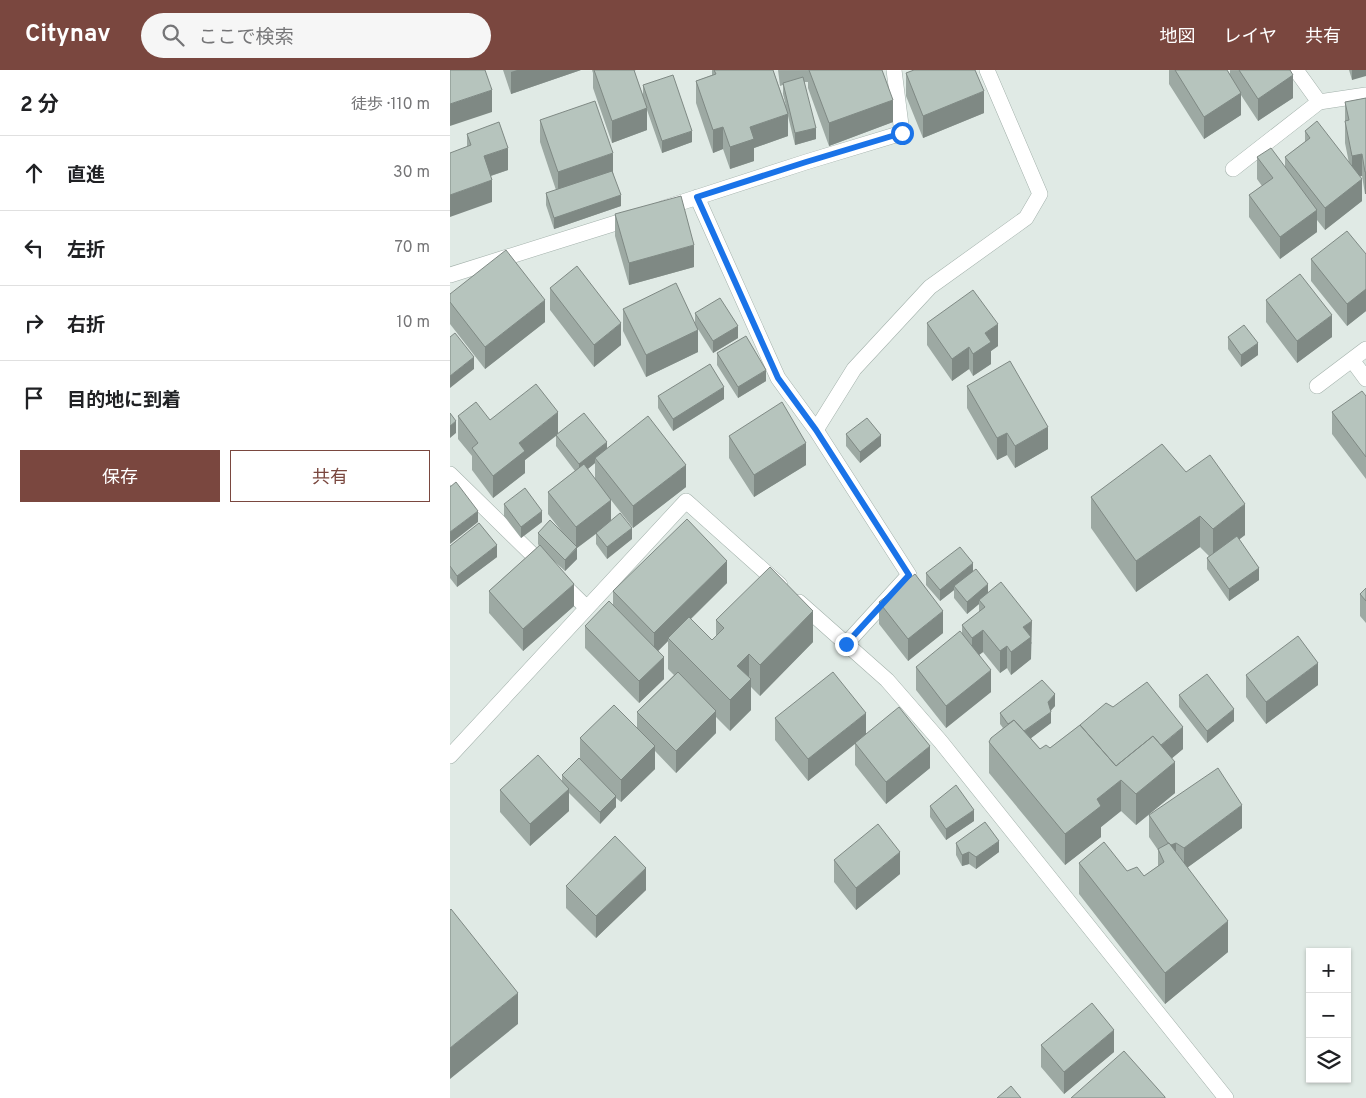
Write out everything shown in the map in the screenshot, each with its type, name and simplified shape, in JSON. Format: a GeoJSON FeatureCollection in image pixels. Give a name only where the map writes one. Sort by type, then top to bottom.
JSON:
{"type":"FeatureCollection","features":[{"type":"Feature","properties":{"kind":"street"},"geometry":{"type":"LineString","coordinates":[[450,275],[902,133],[894,70]]}},
{"type":"Feature","properties":{"kind":"street"},"geometry":{"type":"LineString","coordinates":[[816,430],[854,369],[930,287],[1026,218],[1040,194],[987,70]]}},
{"type":"Feature","properties":{"kind":"street"},"geometry":{"type":"LineString","coordinates":[[1296,70],[1319,102]]}},
{"type":"Feature","properties":{"kind":"street"},"geometry":{"type":"LineString","coordinates":[[1233,169],[1319,102],[1366,94]]}},
{"type":"Feature","properties":{"kind":"street"},"geometry":{"type":"LineString","coordinates":[[697,197],[778,378],[816,430],[909,575],[846,644]]}},
{"type":"Feature","properties":{"kind":"street"},"geometry":{"type":"LineString","coordinates":[[1317,386],[1366,349]]}},
{"type":"Feature","properties":{"kind":"street"},"geometry":{"type":"LineString","coordinates":[[1352,360],[1366,378]]}},
{"type":"Feature","properties":{"kind":"street"},"geometry":{"type":"LineString","coordinates":[[450,474],[587,608]]}},
{"type":"Feature","properties":{"kind":"street"},"geometry":{"type":"LineString","coordinates":[[450,756],[686,501],[887,680],[941,742],[1226,1098]]}},
{"type":"Feature","properties":{"kind":"building"},"geometry":{"type":"Polygon","coordinates":[[[450,70],[485,70],[492,90],[450,104],[450,70]]]}},
{"type":"Feature","properties":{"kind":"building"},"geometry":{"type":"Polygon","coordinates":[[[594,70],[634,70],[647,108],[612,121],[594,70]]]}},
{"type":"Feature","properties":{"kind":"building"},"geometry":{"type":"Polygon","coordinates":[[[714,70],[773,70],[788,114],[750,127],[754,139],[730,147],[723,127],[713,130],[696,81],[716,74],[714,70]]]}},
{"type":"Feature","properties":{"kind":"building"},"geometry":{"type":"Polygon","coordinates":[[[809,70],[882,70],[893,100],[829,123],[809,70]]]}},
{"type":"Feature","properties":{"kind":"building"},"geometry":{"type":"Polygon","coordinates":[[[914,70],[975,70],[984,91],[923,116],[906,73],[914,70]]]}},
{"type":"Feature","properties":{"kind":"building"},"geometry":{"type":"Polygon","coordinates":[[[1175,70],[1227,70],[1241,93],[1204,117],[1175,70]]]}},
{"type":"Feature","properties":{"kind":"building"},"geometry":{"type":"Polygon","coordinates":[[[1239,70],[1290,70],[1293,75],[1258,99],[1239,70]]]}},
{"type":"Feature","properties":{"kind":"building"},"geometry":{"type":"Polygon","coordinates":[[[673,75],[692,131],[662,141],[643,85],[673,75]]]}},
{"type":"Feature","properties":{"kind":"building"},"geometry":{"type":"Polygon","coordinates":[[[803,77],[816,128],[795,133],[783,83],[803,77]]]}},
{"type":"Feature","properties":{"kind":"building"},"geometry":{"type":"Polygon","coordinates":[[[1366,98],[1365,172],[1362,154],[1352,156],[1345,121],[1349,120],[1345,102],[1366,98]]]}},
{"type":"Feature","properties":{"kind":"building"},"geometry":{"type":"Polygon","coordinates":[[[595,101],[613,153],[558,172],[540,120],[595,101]]]}},
{"type":"Feature","properties":{"kind":"building"},"geometry":{"type":"Polygon","coordinates":[[[1317,121],[1362,179],[1325,208],[1285,157],[1310,138],[1305,131],[1317,121]]]}},
{"type":"Feature","properties":{"kind":"building"},"geometry":{"type":"Polygon","coordinates":[[[499,122],[508,148],[484,156],[492,180],[450,195],[450,153],[471,145],[467,134],[499,122]]]}},
{"type":"Feature","properties":{"kind":"building"},"geometry":{"type":"Polygon","coordinates":[[[1271,148],[1317,210],[1280,237],[1249,195],[1273,178],[1257,157],[1271,148]]]}},
{"type":"Feature","properties":{"kind":"building"},"geometry":{"type":"Polygon","coordinates":[[[612,171],[621,195],[554,218],[546,193],[612,171]]]}},
{"type":"Feature","properties":{"kind":"building"},"geometry":{"type":"Polygon","coordinates":[[[681,196],[694,245],[629,263],[615,214],[681,196]]]}},
{"type":"Feature","properties":{"kind":"building"},"geometry":{"type":"Polygon","coordinates":[[[1347,231],[1366,254],[1366,289],[1347,304],[1311,259],[1347,231]]]}},
{"type":"Feature","properties":{"kind":"building"},"geometry":{"type":"Polygon","coordinates":[[[506,250],[545,300],[485,347],[450,302],[450,294],[506,250]]]}},
{"type":"Feature","properties":{"kind":"building"},"geometry":{"type":"Polygon","coordinates":[[[577,266],[621,323],[594,345],[550,288],[577,266]]]}},
{"type":"Feature","properties":{"kind":"building"},"geometry":{"type":"Polygon","coordinates":[[[1300,274],[1332,315],[1297,341],[1266,300],[1300,274]]]}},
{"type":"Feature","properties":{"kind":"building"},"geometry":{"type":"Polygon","coordinates":[[[676,283],[698,330],[646,355],[623,309],[676,283]]]}},
{"type":"Feature","properties":{"kind":"building"},"geometry":{"type":"Polygon","coordinates":[[[973,290],[998,324],[985,333],[991,342],[973,354],[969,347],[952,359],[927,323],[973,290]]]}},
{"type":"Feature","properties":{"kind":"building"},"geometry":{"type":"Polygon","coordinates":[[[720,298],[738,326],[713,341],[695,313],[720,298]]]}},
{"type":"Feature","properties":{"kind":"building"},"geometry":{"type":"Polygon","coordinates":[[[1244,325],[1258,343],[1241,355],[1228,337],[1244,325]]]}},
{"type":"Feature","properties":{"kind":"building"},"geometry":{"type":"Polygon","coordinates":[[[455,333],[474,357],[450,376],[450,337],[455,333]]]}},
{"type":"Feature","properties":{"kind":"building"},"geometry":{"type":"Polygon","coordinates":[[[746,336],[766,370],[738,387],[717,353],[746,336]]]}},
{"type":"Feature","properties":{"kind":"building"},"geometry":{"type":"Polygon","coordinates":[[[1010,361],[1048,427],[1015,446],[1007,433],[997,438],[967,386],[1010,361]]]}},
{"type":"Feature","properties":{"kind":"building"},"geometry":{"type":"Polygon","coordinates":[[[710,364],[724,387],[673,419],[658,396],[710,364]]]}},
{"type":"Feature","properties":{"kind":"building"},"geometry":{"type":"Polygon","coordinates":[[[536,384],[558,412],[519,443],[525,451],[493,476],[472,448],[478,443],[458,416],[476,402],[490,420],[536,384]]]}},
{"type":"Feature","properties":{"kind":"building"},"geometry":{"type":"Polygon","coordinates":[[[1362,391],[1366,396],[1366,457],[1332,412],[1362,391]]]}},
{"type":"Feature","properties":{"kind":"building"},"geometry":{"type":"Polygon","coordinates":[[[782,402],[806,443],[754,475],[729,436],[782,402]]]}},
{"type":"Feature","properties":{"kind":"building"},"geometry":{"type":"Polygon","coordinates":[[[450,413],[456,421],[450,426],[450,413]]]}},
{"type":"Feature","properties":{"kind":"building"},"geometry":{"type":"Polygon","coordinates":[[[584,413],[607,442],[579,464],[556,435],[584,413]]]}},
{"type":"Feature","properties":{"kind":"building"},"geometry":{"type":"Polygon","coordinates":[[[648,416],[686,465],[633,506],[595,458],[648,416]]]}},
{"type":"Feature","properties":{"kind":"building"},"geometry":{"type":"Polygon","coordinates":[[[867,418],[881,435],[860,452],[846,434],[867,418]]]}},
{"type":"Feature","properties":{"kind":"building"},"geometry":{"type":"Polygon","coordinates":[[[1162,444],[1186,472],[1210,455],[1245,504],[1213,529],[1200,516],[1136,561],[1091,497],[1162,444]]]}},
{"type":"Feature","properties":{"kind":"building"},"geometry":{"type":"Polygon","coordinates":[[[584,464],[611,500],[576,527],[548,492],[584,464]]]}},
{"type":"Feature","properties":{"kind":"building"},"geometry":{"type":"Polygon","coordinates":[[[456,482],[478,511],[450,532],[450,487],[456,482]]]}},
{"type":"Feature","properties":{"kind":"building"},"geometry":{"type":"Polygon","coordinates":[[[525,488],[542,511],[521,527],[504,504],[525,488]]]}},
{"type":"Feature","properties":{"kind":"building"},"geometry":{"type":"Polygon","coordinates":[[[620,513],[632,528],[607,547],[596,533],[620,513]]]}},
{"type":"Feature","properties":{"kind":"building"},"geometry":{"type":"Polygon","coordinates":[[[687,519],[727,561],[654,633],[613,591],[687,519]]]}},
{"type":"Feature","properties":{"kind":"building"},"geometry":{"type":"Polygon","coordinates":[[[550,520],[577,547],[565,560],[538,533],[550,520]]]}},
{"type":"Feature","properties":{"kind":"building"},"geometry":{"type":"Polygon","coordinates":[[[479,523],[497,545],[457,576],[450,566],[450,546],[479,523]]]}},
{"type":"Feature","properties":{"kind":"building"},"geometry":{"type":"Polygon","coordinates":[[[1237,536],[1259,568],[1229,589],[1207,558],[1237,536]]]}},
{"type":"Feature","properties":{"kind":"building"},"geometry":{"type":"Polygon","coordinates":[[[540,545],[574,584],[523,629],[489,591],[540,545]]]}},
{"type":"Feature","properties":{"kind":"building"},"geometry":{"type":"Polygon","coordinates":[[[960,547],[973,563],[940,590],[926,573],[960,547]]]}},
{"type":"Feature","properties":{"kind":"building"},"geometry":{"type":"Polygon","coordinates":[[[770,567],[813,611],[760,665],[749,654],[737,666],[751,679],[730,700],[668,638],[689,617],[712,640],[724,628],[716,620],[770,567]]]}},
{"type":"Feature","properties":{"kind":"building"},"geometry":{"type":"Polygon","coordinates":[[[976,569],[988,584],[967,602],[954,586],[976,569]]]}},
{"type":"Feature","properties":{"kind":"building"},"geometry":{"type":"Polygon","coordinates":[[[915,574],[943,611],[908,639],[879,602],[915,574]]]}},
{"type":"Feature","properties":{"kind":"building"},"geometry":{"type":"Polygon","coordinates":[[[1001,582],[1032,621],[1023,627],[1031,637],[1011,652],[1007,646],[1000,651],[983,630],[972,638],[962,625],[985,607],[979,600],[1001,582]]]}},
{"type":"Feature","properties":{"kind":"building"},"geometry":{"type":"Polygon","coordinates":[[[1366,588],[1366,601],[1360,594],[1366,588]]]}},
{"type":"Feature","properties":{"kind":"building"},"geometry":{"type":"Polygon","coordinates":[[[609,601],[664,657],[639,681],[585,626],[609,601]]]}},
{"type":"Feature","properties":{"kind":"building"},"geometry":{"type":"Polygon","coordinates":[[[960,631],[991,670],[946,706],[916,667],[960,631]]]}},
{"type":"Feature","properties":{"kind":"building"},"geometry":{"type":"Polygon","coordinates":[[[1298,636],[1318,663],[1266,702],[1246,675],[1298,636]]]}},
{"type":"Feature","properties":{"kind":"building"},"geometry":{"type":"Polygon","coordinates":[[[678,672],[716,711],[676,751],[637,712],[678,672]]]}},
{"type":"Feature","properties":{"kind":"building"},"geometry":{"type":"Polygon","coordinates":[[[833,672],[866,713],[808,759],[775,718],[833,672]]]}},
{"type":"Feature","properties":{"kind":"building"},"geometry":{"type":"Polygon","coordinates":[[[1207,674],[1234,709],[1207,731],[1179,695],[1207,674]]]}},
{"type":"Feature","properties":{"kind":"building"},"geometry":{"type":"Polygon","coordinates":[[[1042,680],[1055,694],[1048,702],[1051,712],[1024,731],[1014,720],[1008,724],[1000,713],[1042,680]]]}},
{"type":"Feature","properties":{"kind":"building"},"geometry":{"type":"Polygon","coordinates":[[[1147,682],[1183,727],[1161,745],[1153,736],[1116,766],[1080,725],[1106,703],[1113,707],[1147,682]]]}},
{"type":"Feature","properties":{"kind":"building"},"geometry":{"type":"Polygon","coordinates":[[[614,705],[655,746],[621,780],[580,738],[614,705]]]}},
{"type":"Feature","properties":{"kind":"building"},"geometry":{"type":"Polygon","coordinates":[[[899,707],[930,746],[886,782],[855,743],[899,707]]]}},
{"type":"Feature","properties":{"kind":"building"},"geometry":{"type":"Polygon","coordinates":[[[1014,720],[1040,749],[1046,745],[1050,748],[1080,725],[1116,766],[1153,736],[1175,762],[1136,794],[1121,780],[1097,799],[1101,806],[1065,834],[989,742],[991,738],[1014,720]]]}},
{"type":"Feature","properties":{"kind":"building"},"geometry":{"type":"Polygon","coordinates":[[[538,755],[569,789],[530,824],[500,790],[538,755]]]}},
{"type":"Feature","properties":{"kind":"building"},"geometry":{"type":"Polygon","coordinates":[[[579,758],[616,796],[600,812],[562,775],[579,758]]]}},
{"type":"Feature","properties":{"kind":"building"},"geometry":{"type":"Polygon","coordinates":[[[1218,768],[1242,805],[1184,848],[1176,843],[1171,845],[1149,815],[1218,768]]]}},
{"type":"Feature","properties":{"kind":"building"},"geometry":{"type":"Polygon","coordinates":[[[956,785],[974,810],[946,829],[930,806],[956,785]]]}},
{"type":"Feature","properties":{"kind":"building"},"geometry":{"type":"Polygon","coordinates":[[[985,822],[999,841],[976,857],[969,852],[962,855],[956,843],[985,822]]]}},
{"type":"Feature","properties":{"kind":"building"},"geometry":{"type":"Polygon","coordinates":[[[878,824],[900,852],[856,888],[834,860],[878,824]]]}},
{"type":"Feature","properties":{"kind":"building"},"geometry":{"type":"Polygon","coordinates":[[[615,836],[646,868],[596,916],[566,886],[615,836]]]}},
{"type":"Feature","properties":{"kind":"building"},"geometry":{"type":"Polygon","coordinates":[[[1104,842],[1127,871],[1137,867],[1144,876],[1164,862],[1158,849],[1169,843],[1228,921],[1165,973],[1079,863],[1104,842]]]}},
{"type":"Feature","properties":{"kind":"building"},"geometry":{"type":"Polygon","coordinates":[[[450,910],[518,993],[450,1048],[450,910]]]}},
{"type":"Feature","properties":{"kind":"building"},"geometry":{"type":"Polygon","coordinates":[[[1092,1003],[1114,1030],[1064,1072],[1041,1045],[1092,1003]]]}},
{"type":"Feature","properties":{"kind":"building"},"geometry":{"type":"Polygon","coordinates":[[[1124,1051],[1165,1098],[1071,1098],[1124,1051]]]}},
{"type":"Feature","properties":{"kind":"building"},"geometry":{"type":"Polygon","coordinates":[[[1011,1086],[1021,1098],[997,1098],[1011,1086]]]}},
{"type":"Feature","properties":{"kind":"route"},"geometry":{"type":"LineString","coordinates":[[846,644],[909,575],[816,430],[778,378],[697,197],[902,133]]}}]}
